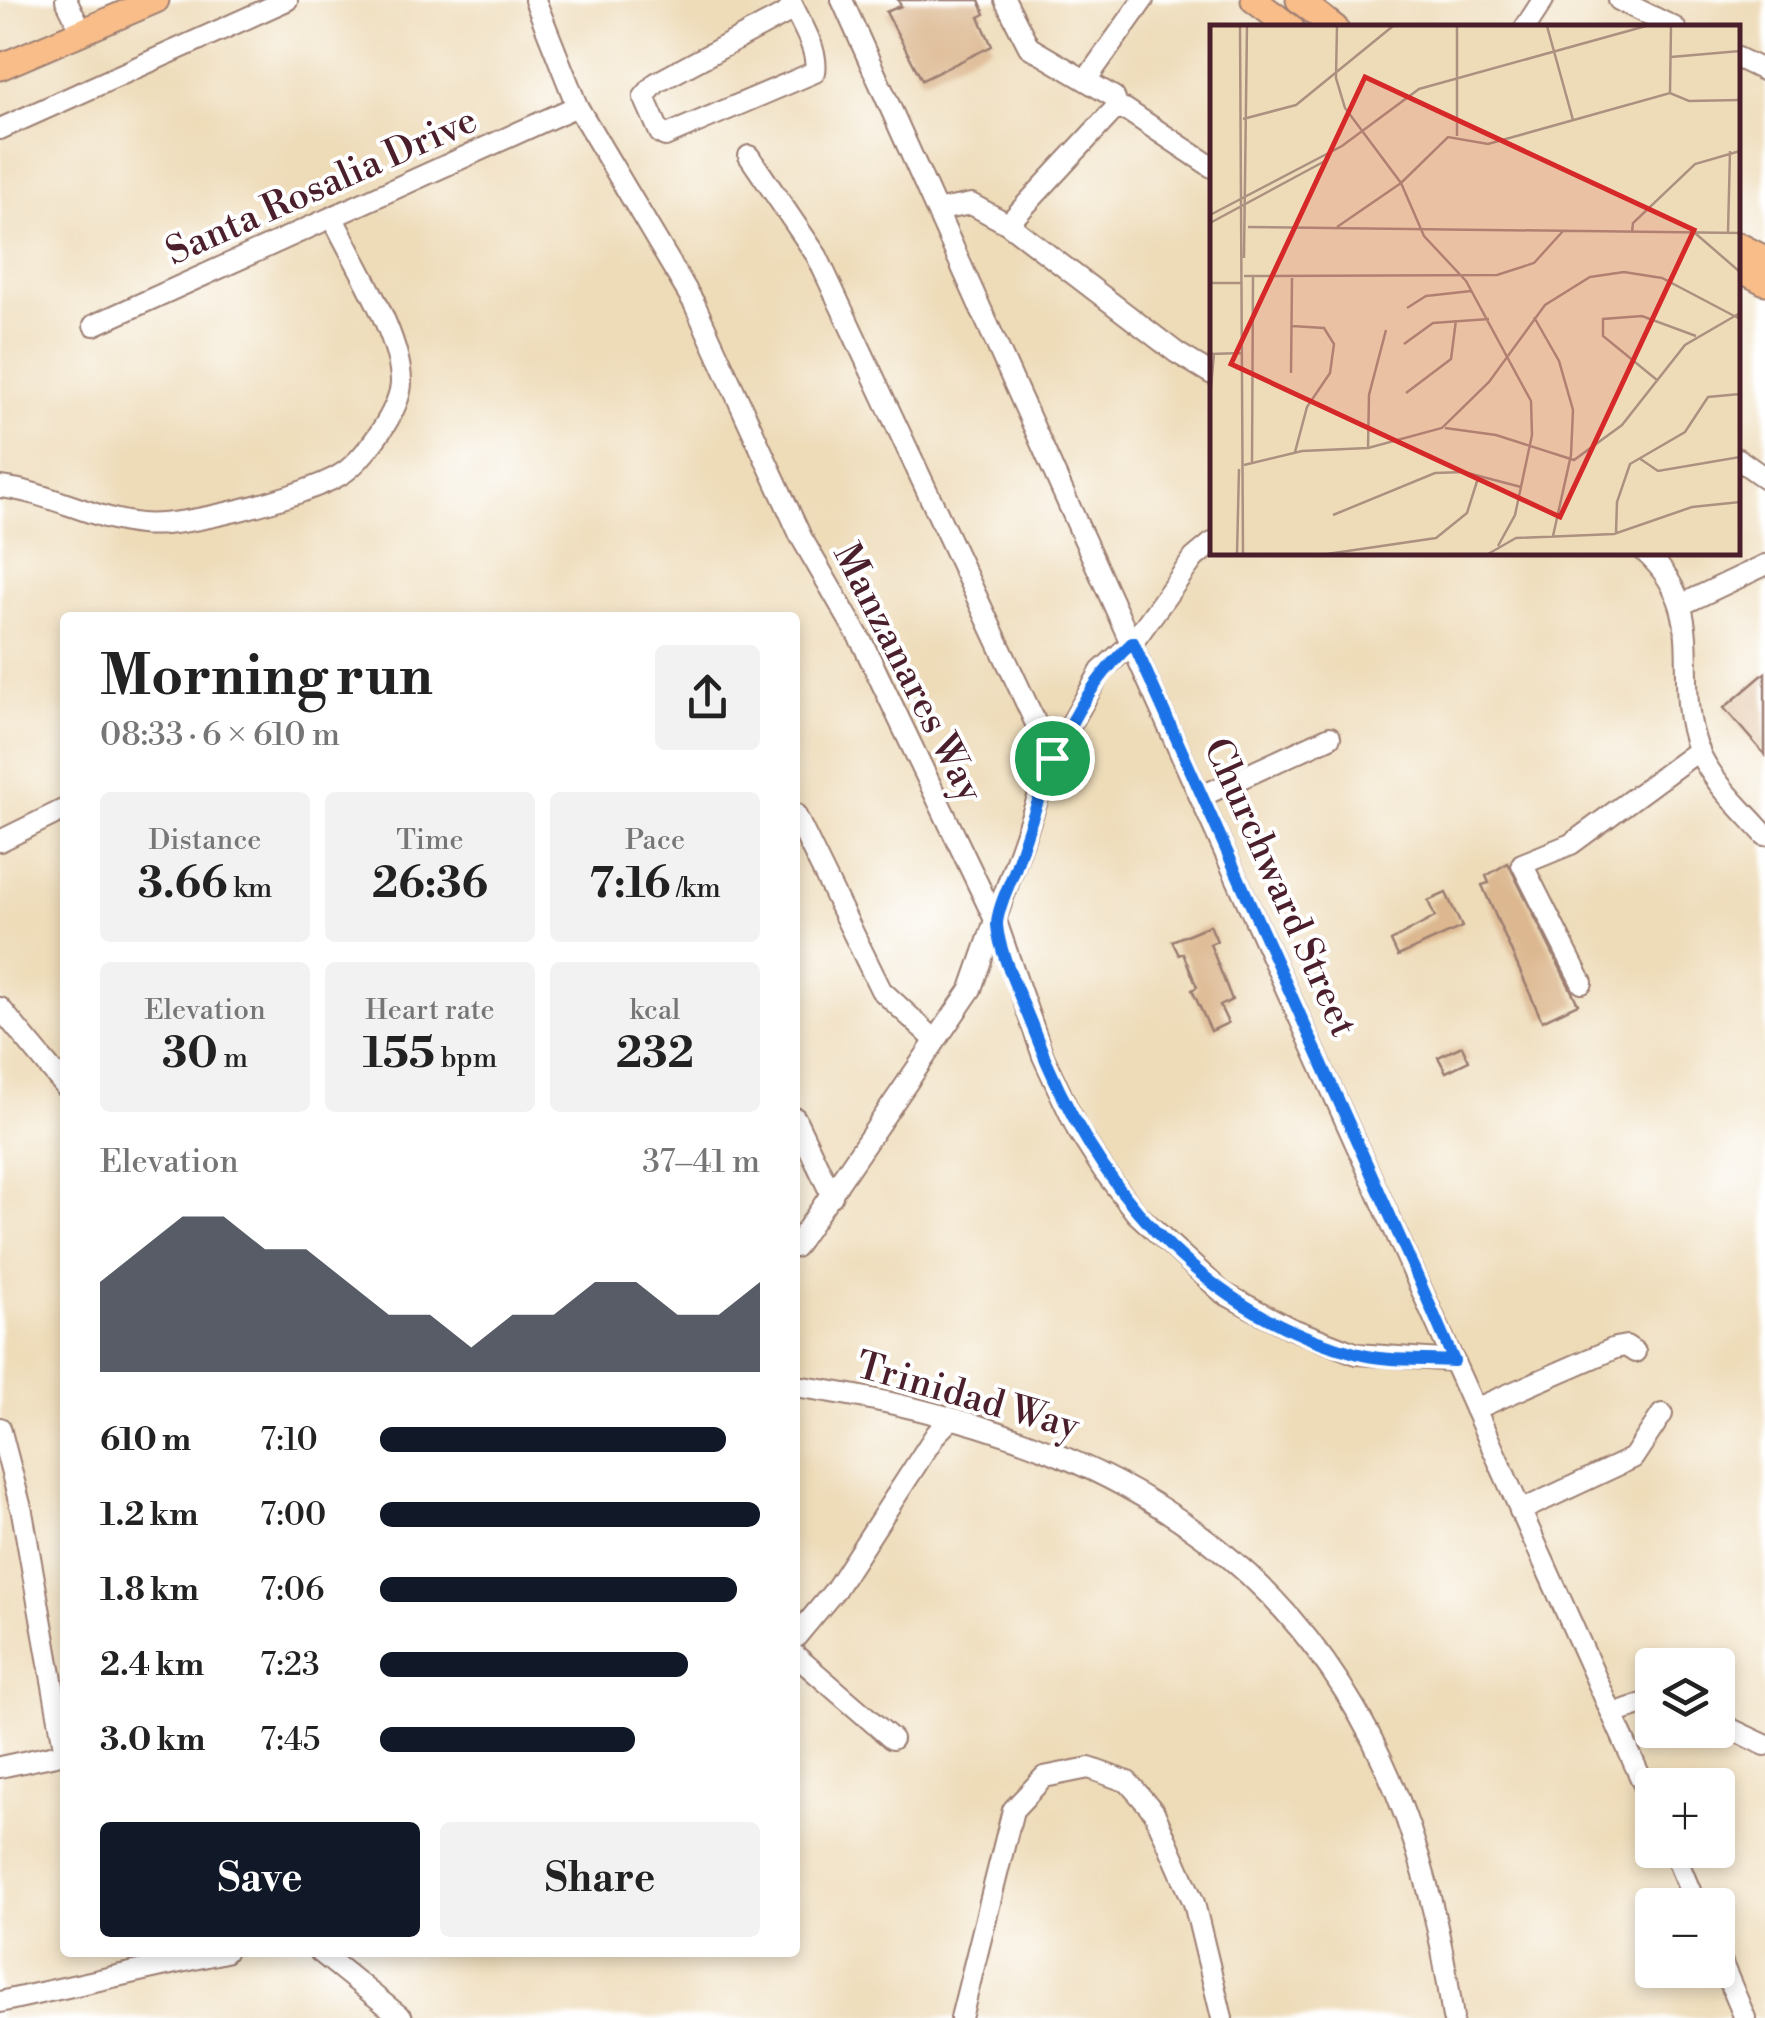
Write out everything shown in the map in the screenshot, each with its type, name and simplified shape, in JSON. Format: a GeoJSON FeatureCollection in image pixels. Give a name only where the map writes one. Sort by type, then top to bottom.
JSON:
{"type":"FeatureCollection","features":[{"type":"Feature","properties":{"kind":"main road"},"geometry":{"type":"LineString","coordinates":[[0,67],[156,0]]}},
{"type":"Feature","properties":{"kind":"main road"},"geometry":{"type":"LineString","coordinates":[[1254,0],[1286,25]]}},
{"type":"Feature","properties":{"kind":"main road"},"geometry":{"type":"LineString","coordinates":[[1299,0],[1331,25]]}},
{"type":"Feature","properties":{"kind":"main road"},"geometry":{"type":"LineString","coordinates":[[1740,246],[1765,260]]}},
{"type":"Feature","properties":{"kind":"main road"},"geometry":{"type":"LineString","coordinates":[[1740,269],[1765,282]]}},
{"type":"Feature","properties":{"kind":"street"},"geometry":{"type":"LineString","coordinates":[[66,0],[81,30]]}},
{"type":"Feature","properties":{"kind":"street"},"geometry":{"type":"LineString","coordinates":[[0,129],[288,0]]}},
{"type":"Feature","properties":{"kind":"street","name":"Manzanares Way"},"geometry":{"type":"LineString","coordinates":[[535,0],[577,106],[694,303],[801,538],[868,654],[997,924],[1044,1056],[1077,1129],[1136,1214],[1223,1292],[1290,1328],[1357,1354],[1454,1361]]}},
{"type":"Feature","properties":{"kind":"street","name":"Churchward Street"},"geometry":{"type":"LineString","coordinates":[[842,0],[940,210],[1636,1768]]}},
{"type":"Feature","properties":{"kind":"street"},"geometry":{"type":"LineString","coordinates":[[1005,0],[1029,47],[1114,96],[1119,110],[1210,166]]}},
{"type":"Feature","properties":{"kind":"street"},"geometry":{"type":"LineString","coordinates":[[1086,80],[1143,0]]}},
{"type":"Feature","properties":{"kind":"street"},"geometry":{"type":"LineString","coordinates":[[1527,25],[1544,0]]}},
{"type":"Feature","properties":{"kind":"street"},"geometry":{"type":"LineString","coordinates":[[1619,0],[1669,25]]}},
{"type":"Feature","properties":{"kind":"street"},"geometry":{"type":"LineString","coordinates":[[792,5],[817,60],[816,72],[664,136],[660,133],[644,97],[656,83],[792,5]]}},
{"type":"Feature","properties":{"kind":"street"},"geometry":{"type":"LineString","coordinates":[[1740,59],[1765,71]]}},
{"type":"Feature","properties":{"kind":"street","name":"Santa Rosalia Drive"},"geometry":{"type":"LineString","coordinates":[[94,325],[334,220],[577,106]]}},
{"type":"Feature","properties":{"kind":"street"},"geometry":{"type":"LineString","coordinates":[[1008,224],[1113,111],[1119,110]]}},
{"type":"Feature","properties":{"kind":"street"},"geometry":{"type":"LineString","coordinates":[[749,156],[817,256],[1052,758]]}},
{"type":"Feature","properties":{"kind":"street"},"geometry":{"type":"LineString","coordinates":[[940,210],[971,204],[1008,224],[1177,353],[1210,373]]}},
{"type":"Feature","properties":{"kind":"street"},"geometry":{"type":"LineString","coordinates":[[0,487],[30,490],[141,524],[187,520],[309,489],[343,474],[368,452],[402,386],[397,353],[334,220]]}},
{"type":"Feature","properties":{"kind":"street"},"geometry":{"type":"LineString","coordinates":[[1740,460],[1765,478]]}},
{"type":"Feature","properties":{"kind":"street"},"geometry":{"type":"LineString","coordinates":[[800,1241],[971,990],[1052,758],[1101,671],[1133,642],[1194,558],[1210,545]]}},
{"type":"Feature","properties":{"kind":"street"},"geometry":{"type":"LineString","coordinates":[[1648,555],[1670,579],[1683,604],[1690,651],[1690,714],[1699,750],[1716,778],[1765,835]]}},
{"type":"Feature","properties":{"kind":"street"},"geometry":{"type":"LineString","coordinates":[[1683,604],[1765,565]]}},
{"type":"Feature","properties":{"kind":"street"},"geometry":{"type":"LineString","coordinates":[[1202,796],[1330,738]]}},
{"type":"Feature","properties":{"kind":"street"},"geometry":{"type":"LineString","coordinates":[[1582,983],[1522,864],[1571,844],[1699,750]]}},
{"type":"Feature","properties":{"kind":"street"},"geometry":{"type":"LineString","coordinates":[[0,841],[60,812]]}},
{"type":"Feature","properties":{"kind":"street"},"geometry":{"type":"LineString","coordinates":[[800,824],[882,990],[934,1039]]}},
{"type":"Feature","properties":{"kind":"street"},"geometry":{"type":"LineString","coordinates":[[0,1008],[60,1080]]}},
{"type":"Feature","properties":{"kind":"street"},"geometry":{"type":"LineString","coordinates":[[800,1129],[832,1196]]}},
{"type":"Feature","properties":{"kind":"street"},"geometry":{"type":"LineString","coordinates":[[1474,1410],[1615,1348],[1626,1346],[1634,1352]]}},
{"type":"Feature","properties":{"kind":"street","name":"Trinidad Way"},"geometry":{"type":"LineString","coordinates":[[800,1387],[854,1395],[1037,1446],[1119,1484],[1196,1532],[1283,1608],[1341,1680],[1388,1767],[1418,1855],[1453,2018]]}},
{"type":"Feature","properties":{"kind":"street"},"geometry":{"type":"LineString","coordinates":[[1520,1512],[1633,1458],[1662,1414]]}},
{"type":"Feature","properties":{"kind":"street"},"geometry":{"type":"LineString","coordinates":[[800,1632],[835,1590],[936,1434],[950,1420]]}},
{"type":"Feature","properties":{"kind":"street"},"geometry":{"type":"LineString","coordinates":[[0,1428],[22,1512],[60,1725]]}},
{"type":"Feature","properties":{"kind":"street"},"geometry":{"type":"LineString","coordinates":[[0,1517],[22,1512]]}},
{"type":"Feature","properties":{"kind":"street"},"geometry":{"type":"LineString","coordinates":[[800,1659],[892,1738]]}},
{"type":"Feature","properties":{"kind":"street"},"geometry":{"type":"LineString","coordinates":[[1612,1714],[1635,1706]]}},
{"type":"Feature","properties":{"kind":"street"},"geometry":{"type":"LineString","coordinates":[[1744,1735],[1765,1724]]}},
{"type":"Feature","properties":{"kind":"street"},"geometry":{"type":"LineString","coordinates":[[1735,1731],[1765,1745]]}},
{"type":"Feature","properties":{"kind":"street"},"geometry":{"type":"LineString","coordinates":[[0,1767],[60,1754]]}},
{"type":"Feature","properties":{"kind":"street"},"geometry":{"type":"LineString","coordinates":[[961,2018],[1014,1810],[1044,1777],[1089,1768],[1128,1782],[1154,1812],[1194,1902],[1222,2018]]}},
{"type":"Feature","properties":{"kind":"street"},"geometry":{"type":"LineString","coordinates":[[0,2002],[202,1957]]}},
{"type":"Feature","properties":{"kind":"street"},"geometry":{"type":"LineString","coordinates":[[326,1957],[402,2018]]}},
{"type":"Feature","properties":{"kind":"street"},"geometry":{"type":"LineString","coordinates":[[1732,1988],[1745,2018]]}},
{"type":"Feature","properties":{"kind":"building"},"geometry":{"type":"Polygon","coordinates":[[[898,0],[979,0],[985,14],[979,17],[992,46],[922,80],[886,12],[901,6],[898,0]]]}},
{"type":"Feature","properties":{"kind":"building"},"geometry":{"type":"Polygon","coordinates":[[[1765,673],[1765,755],[1724,708],[1765,673]]]}},
{"type":"Feature","properties":{"kind":"building"},"geometry":{"type":"Polygon","coordinates":[[[1508,863],[1578,1004],[1542,1021],[1482,885],[1489,883],[1486,876],[1508,863]]]}},
{"type":"Feature","properties":{"kind":"building"},"geometry":{"type":"Polygon","coordinates":[[[1446,893],[1462,927],[1398,956],[1391,941],[1435,917],[1428,901],[1446,893]]]}},
{"type":"Feature","properties":{"kind":"building"},"geometry":{"type":"Polygon","coordinates":[[[1210,925],[1217,941],[1210,944],[1232,1000],[1220,1006],[1228,1023],[1211,1031],[1192,990],[1197,987],[1183,953],[1179,955],[1172,941],[1210,925]]]}},
{"type":"Feature","properties":{"kind":"building"},"geometry":{"type":"Polygon","coordinates":[[[1462,1046],[1469,1061],[1446,1072],[1438,1057],[1462,1046]]]}},
{"type":"Feature","properties":{"kind":"route"},"geometry":{"type":"LineString","coordinates":[[1133,642],[1454,1361],[1357,1354],[1290,1328],[1223,1292],[1136,1214],[1104,1171],[1077,1129],[1044,1056],[997,924],[1052,758],[1101,671],[1133,642]]}}]}
